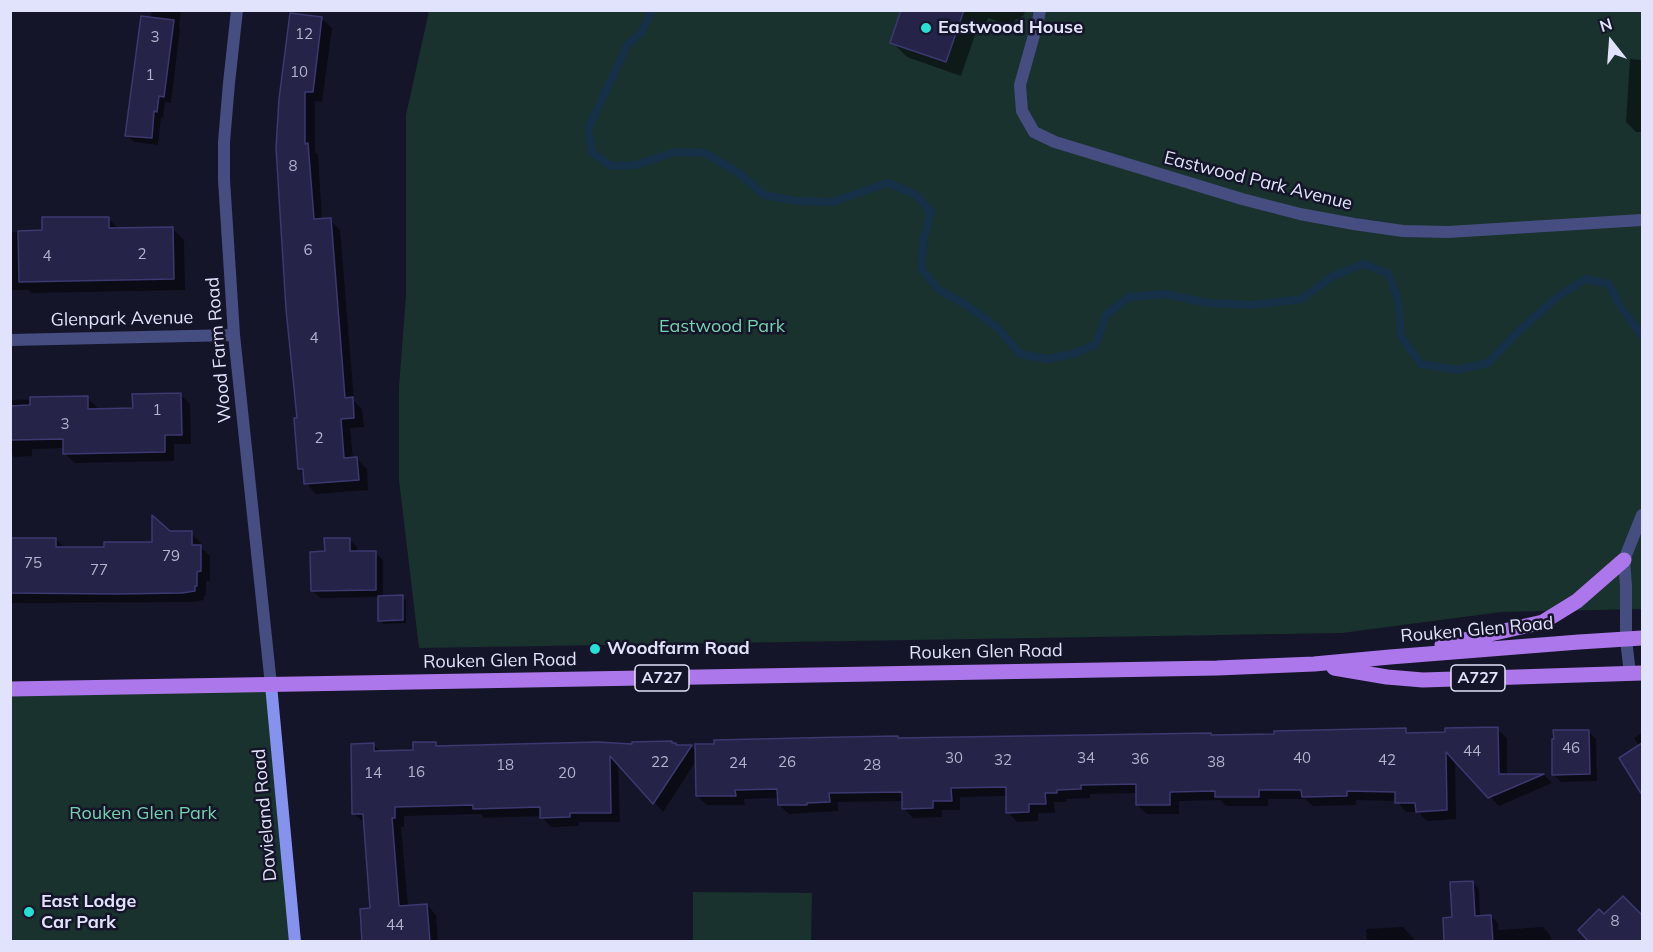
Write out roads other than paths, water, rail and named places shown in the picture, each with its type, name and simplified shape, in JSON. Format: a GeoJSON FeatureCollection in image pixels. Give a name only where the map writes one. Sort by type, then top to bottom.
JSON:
{"type":"FeatureCollection","features":[{"type":"Feature","properties":{"kind":"main road"},"geometry":{"type":"LineString","coordinates":[[1390,657],[1543,622],[1577,601],[1624,560]]}},
{"type":"Feature","properties":{"kind":"main road","name":"Rouken Glen Road"},"geometry":{"type":"LineString","coordinates":[[10,689],[1217,668],[1314,664],[1642,638]]}},
{"type":"Feature","properties":{"kind":"main road","name":"Rouken Glen Road"},"geometry":{"type":"LineString","coordinates":[[1314,664],[1387,677],[1423,680],[1636,674]]}},
{"type":"Feature","properties":{"kind":"street","name":"Wood Farm Road"},"geometry":{"type":"LineString","coordinates":[[237,10],[229,83],[224,180],[234,334],[271,685]]}},
{"type":"Feature","properties":{"kind":"street","name":"Eastwood Park Avenue"},"geometry":{"type":"LineString","coordinates":[[1040,10],[1020,85],[1022,111],[1034,132],[1055,142],[1242,199],[1300,214],[1403,231],[1448,232],[1642,220]]}},
{"type":"Feature","properties":{"kind":"street","name":"Glenpark Avenue"},"geometry":{"type":"LineString","coordinates":[[10,340],[234,334]]}},
{"type":"Feature","properties":{"kind":"street"},"geometry":{"type":"LineString","coordinates":[[1636,674],[1626,639],[1624,560],[1642,515]]}},
{"type":"Feature","properties":{"kind":"street","name":"Davieland Road"},"geometry":{"type":"LineString","coordinates":[[271,685],[296,942]]}},
{"type":"Feature","properties":{"kind":"waterway"},"geometry":{"type":"LineString","coordinates":[[652,10],[642,32],[628,44],[588,129],[592,152],[611,166],[636,165],[675,152],[705,153],[739,173],[764,195],[797,201],[832,202],[888,183],[916,195],[931,212],[924,237],[921,268],[939,290],[965,304],[997,327],[1020,354],[1047,359],[1073,354],[1096,344],[1106,315],[1129,297],[1165,294],[1208,303],[1254,305],[1301,299],[1333,276],[1363,264],[1388,273],[1398,299],[1401,336],[1421,364],[1457,370],[1488,363],[1555,299],[1585,279],[1609,284],[1622,309],[1642,334]]}},
{"type":"Feature","properties":{"kind":"place","name":"Eastwood House"},"geometry":{"type":"Point","coordinates":[926,28]}},
{"type":"Feature","properties":{"kind":"place","name":"Woodfarm Road"},"geometry":{"type":"Point","coordinates":[595,649]}},
{"type":"Feature","properties":{"kind":"place","name":"East Lodge Car Park"},"geometry":{"type":"Point","coordinates":[29,912]}},
{"type":"Feature","properties":{"kind":"park label","name":"Eastwood Park"},"geometry":{"type":"Point","coordinates":[722,327]}},
{"type":"Feature","properties":{"kind":"park label","name":"Rouken Glen Park"},"geometry":{"type":"Point","coordinates":[143,814]}}]}
